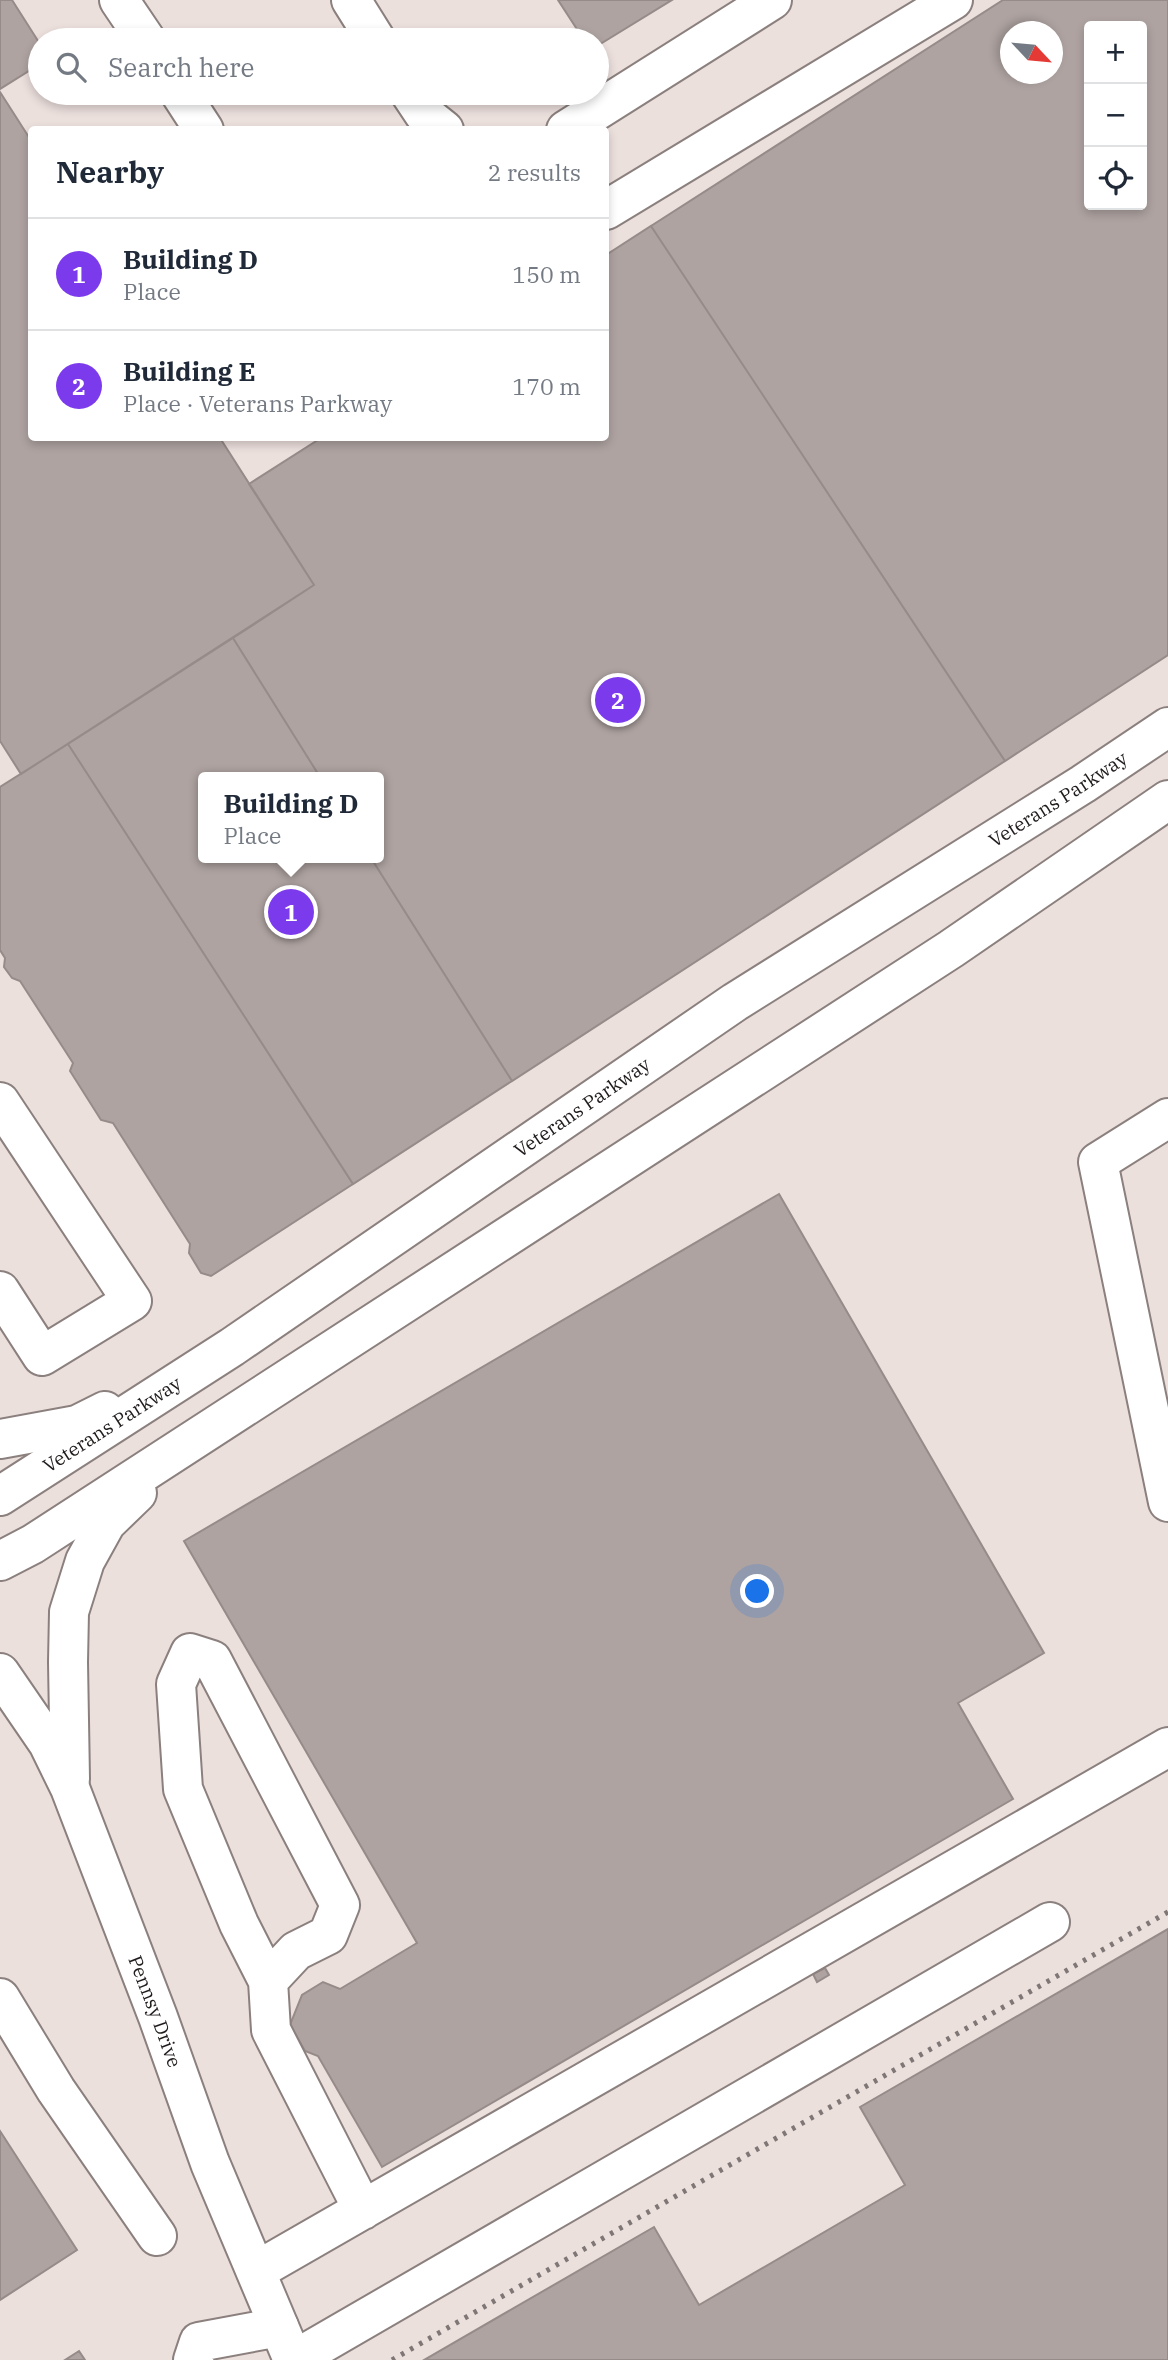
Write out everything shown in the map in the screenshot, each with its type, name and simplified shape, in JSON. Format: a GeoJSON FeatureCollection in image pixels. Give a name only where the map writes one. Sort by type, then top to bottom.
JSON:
{"type":"FeatureCollection","features":[{"type":"Feature","properties":{"kind":"main road"},"geometry":{"type":"LineString","coordinates":[[119,0],[138,28]]}},
{"type":"Feature","properties":{"kind":"main road"},"geometry":{"type":"LineString","coordinates":[[351,0],[368,28]]}},
{"type":"Feature","properties":{"kind":"main road"},"geometry":{"type":"LineString","coordinates":[[609,103],[772,0]]}},
{"type":"Feature","properties":{"kind":"main road"},"geometry":{"type":"LineString","coordinates":[[609,208],[953,0]]}},
{"type":"Feature","properties":{"kind":"main road"},"geometry":{"type":"LineString","coordinates":[[188,105],[201,126]]}},
{"type":"Feature","properties":{"kind":"main road"},"geometry":{"type":"LineString","coordinates":[[418,105],[424,114],[439,126]]}},
{"type":"Feature","properties":{"kind":"main road"},"geometry":{"type":"LineString","coordinates":[[572,126],[606,105]]}},
{"type":"Feature","properties":{"kind":"main road","name":"Veterans Parkway"},"geometry":{"type":"LineString","coordinates":[[0,1496],[232,1348],[735,1002],[1168,727]]}},
{"type":"Feature","properties":{"kind":"main road"},"geometry":{"type":"LineString","coordinates":[[0,1561],[33,1544],[939,956],[1168,800]]}},
{"type":"Feature","properties":{"kind":"main road"},"geometry":{"type":"LineString","coordinates":[[0,1102],[132,1301],[42,1356],[0,1291]]}},
{"type":"Feature","properties":{"kind":"main road"},"geometry":{"type":"LineString","coordinates":[[1168,1118],[1098,1161],[1168,1502]]}},
{"type":"Feature","properties":{"kind":"main road"},"geometry":{"type":"LineString","coordinates":[[0,1439],[77,1425],[232,1348]]}},
{"type":"Feature","properties":{"kind":"main road"},"geometry":{"type":"LineString","coordinates":[[70,1788],[69,1612],[85,1561],[106,1523],[181,1447]]}},
{"type":"Feature","properties":{"kind":"main road"},"geometry":{"type":"LineString","coordinates":[[268,1981],[296,1951],[328,1935],[340,1905],[212,1661],[190,1653],[176,1684],[183,1789],[239,1924],[268,1981],[271,2029],[363,2210]]}},
{"type":"Feature","properties":{"kind":"main road","name":"Pennsy Drive"},"geometry":{"type":"LineString","coordinates":[[0,1673],[48,1744],[70,1788],[158,2017],[210,2163],[289,2349]]}},
{"type":"Feature","properties":{"kind":"main road"},"geometry":{"type":"LineString","coordinates":[[256,2272],[1168,1747]]}},
{"type":"Feature","properties":{"kind":"main road"},"geometry":{"type":"LineString","coordinates":[[193,2360],[199,2342],[289,2349],[1050,1922]]}},
{"type":"Feature","properties":{"kind":"main road"},"geometry":{"type":"LineString","coordinates":[[0,1998],[56,2090],[158,2236]]}},
{"type":"Feature","properties":{"kind":"building"},"geometry":{"type":"Polygon","coordinates":[[[0,0],[12,0],[30,28],[28,72],[0,89],[0,0]]]}},
{"type":"Feature","properties":{"kind":"building"},"geometry":{"type":"Polygon","coordinates":[[[558,0],[672,0],[609,39],[609,28],[576,28],[558,0]]]}},
{"type":"Feature","properties":{"kind":"building"},"geometry":{"type":"Polygon","coordinates":[[[1003,0],[1168,0],[1168,655],[1005,761],[651,226],[1003,0]]]}},
{"type":"Feature","properties":{"kind":"building"},"geometry":{"type":"Polygon","coordinates":[[[0,92],[28,136],[28,441],[222,441],[314,585],[21,774],[0,741],[0,92]]]}},
{"type":"Feature","properties":{"kind":"building"},"geometry":{"type":"Polygon","coordinates":[[[651,226],[1005,761],[512,1081],[374,863],[384,863],[384,772],[317,772],[233,638],[314,585],[249,484],[316,441],[609,441],[609,253],[651,226]]]}},
{"type":"Feature","properties":{"kind":"building"},"geometry":{"type":"Polygon","coordinates":[[[233,638],[317,772],[198,772],[198,863],[374,863],[512,1081],[353,1184],[68,744],[233,638]]]}},
{"type":"Feature","properties":{"kind":"building"},"geometry":{"type":"Polygon","coordinates":[[[68,744],[353,1184],[211,1276],[201,1273],[189,1253],[190,1244],[113,1123],[101,1120],[70,1071],[73,1063],[20,981],[12,978],[4,967],[5,958],[0,950],[0,787],[68,744]]]}},
{"type":"Feature","properties":{"kind":"building"},"geometry":{"type":"Polygon","coordinates":[[[779,1194],[1044,1653],[958,1703],[1013,1799],[382,2167],[318,2056],[305,2051],[290,2025],[302,1995],[323,1982],[340,1989],[417,1943],[184,1541],[779,1194]]]}},
{"type":"Feature","properties":{"kind":"building"},"geometry":{"type":"Polygon","coordinates":[[[1168,1929],[1168,2360],[424,2360],[654,2227],[699,2305],[905,2185],[860,2107],[1168,1929]]]}},
{"type":"Feature","properties":{"kind":"building"},"geometry":{"type":"Polygon","coordinates":[[[825,1968],[829,1975],[817,1982],[813,1974],[825,1968]]]}},
{"type":"Feature","properties":{"kind":"building"},"geometry":{"type":"Polygon","coordinates":[[[0,2131],[77,2250],[0,2300],[0,2131]]]}},
{"type":"Feature","properties":{"kind":"building"},"geometry":{"type":"Polygon","coordinates":[[[79,2351],[85,2360],[65,2360],[79,2351]]]}},
{"type":"Feature","properties":{"kind":"railway"},"geometry":{"type":"LineString","coordinates":[[392,2360],[1168,1912]]}},
{"type":"Feature","properties":{"kind":"place","name":"Building E"},"geometry":{"type":"Point","coordinates":[618,700]}},
{"type":"Feature","properties":{"kind":"place","name":"Building D"},"geometry":{"type":"Point","coordinates":[291,912]}}]}
